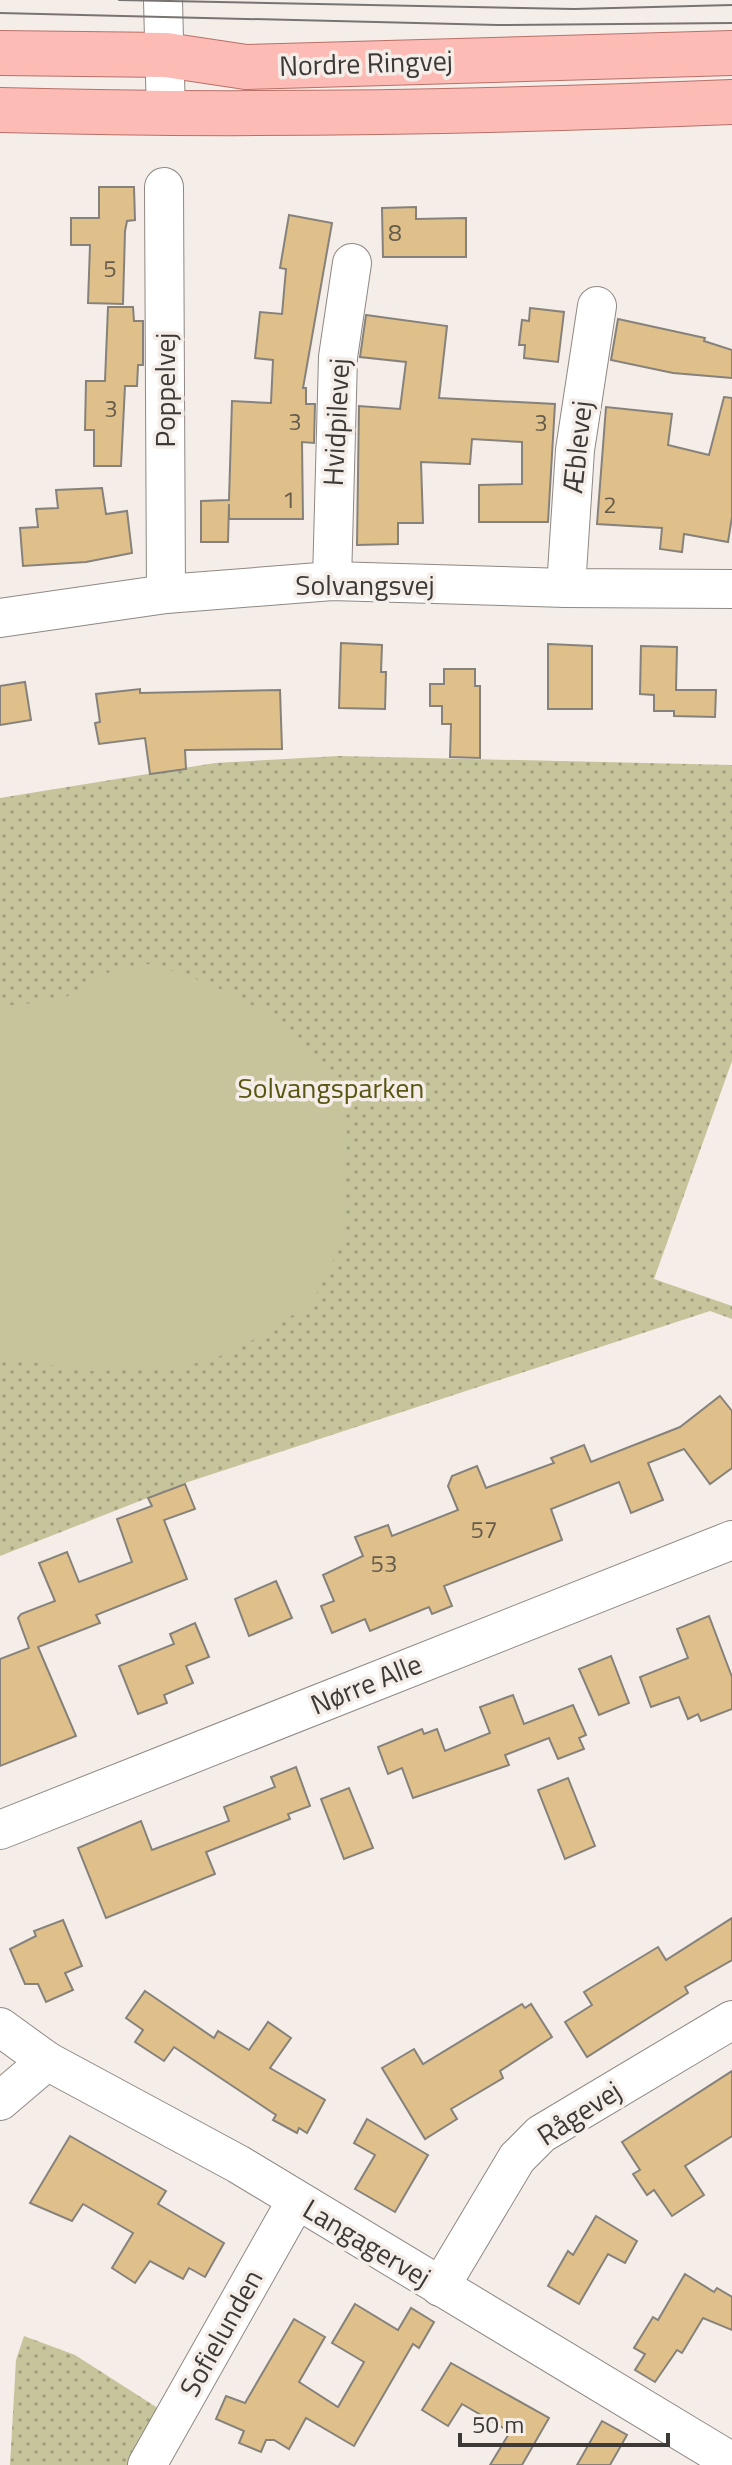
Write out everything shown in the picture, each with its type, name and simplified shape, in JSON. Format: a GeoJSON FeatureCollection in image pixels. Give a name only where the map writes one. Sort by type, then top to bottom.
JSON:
{"type":"FeatureCollection","features":[{"type":"Feature","properties":{"kind":"main road","name":"Nordre Ringvej"},"geometry":{"type":"LineString","coordinates":[[0,53],[165,30],[246,67],[732,53]]}},
{"type":"Feature","properties":{"kind":"main road"},"geometry":{"type":"LineString","coordinates":[[0,93],[144,86],[158,71],[165,30]]}},
{"type":"Feature","properties":{"kind":"main road","name":"Nordre Ringvej"},"geometry":{"type":"LineString","coordinates":[[0,110],[166,115],[466,111],[732,102]]}},
{"type":"Feature","properties":{"kind":"street"},"geometry":{"type":"LineString","coordinates":[[165,30],[166,115]]}},
{"type":"Feature","properties":{"kind":"street","name":"Poppelvej"},"geometry":{"type":"LineString","coordinates":[[164,187],[166,594]]}},
{"type":"Feature","properties":{"kind":"street","name":"Hvidpilevej"},"geometry":{"type":"LineString","coordinates":[[332,581],[338,357],[352,263]]}},
{"type":"Feature","properties":{"kind":"street","name":"Æblevej"},"geometry":{"type":"LineString","coordinates":[[566,588],[575,450],[597,306]]}},
{"type":"Feature","properties":{"kind":"street","name":"Solvangsvej"},"geometry":{"type":"LineString","coordinates":[[0,618],[166,594],[332,581],[732,589]]}},
{"type":"Feature","properties":{"kind":"street","name":"Nørre Alle"},"geometry":{"type":"LineString","coordinates":[[0,1830],[732,1540]]}},
{"type":"Feature","properties":{"kind":"street","name":"Rågevej"},"geometry":{"type":"LineString","coordinates":[[440,2287],[517,2158],[541,2134],[732,2020]]}},
{"type":"Feature","properties":{"kind":"street","name":"Langagervej"},"geometry":{"type":"LineString","coordinates":[[0,2027],[47,2061],[238,2164],[732,2462]]}},
{"type":"Feature","properties":{"kind":"street"},"geometry":{"type":"LineString","coordinates":[[0,2101],[47,2061]]}},
{"type":"Feature","properties":{"kind":"street","name":"Sofielunden"},"geometry":{"type":"LineString","coordinates":[[147,2465],[296,2201]]}},
{"type":"Feature","properties":{"kind":"green space","name":"Solvangsparken"},"geometry":{"type":"Polygon","coordinates":[[[339,756],[732,765],[732,1061],[654,1279],[732,1306],[732,1319],[710,1311],[188,1482],[0,1556],[0,798],[215,763],[339,756]]]}},
{"type":"Feature","properties":{"kind":"green space"},"geometry":{"type":"Polygon","coordinates":[[[150,964],[212,985],[243,1000],[297,1038],[318,1062],[336,1090],[347,1122],[344,1239],[312,1303],[243,1346],[209,1361],[161,1369],[88,1371],[7,1358],[0,1354],[0,1006],[59,1001],[115,969],[150,964]]]}},
{"type":"Feature","properties":{"kind":"green space"},"geometry":{"type":"Polygon","coordinates":[[[24,2336],[75,2355],[164,2412],[134,2465],[10,2465],[16,2360],[24,2336]]]}},
{"type":"Feature","properties":{"kind":"building"},"geometry":{"type":"Polygon","coordinates":[[[99,187],[134,187],[135,220],[127,221],[125,231],[123,304],[88,303],[90,245],[71,245],[71,218],[99,218],[99,187]]]}},
{"type":"Feature","properties":{"kind":"building"},"geometry":{"type":"Polygon","coordinates":[[[416,207],[416,219],[466,218],[466,257],[383,257],[382,208],[416,207]]]}},
{"type":"Feature","properties":{"kind":"building"},"geometry":{"type":"Polygon","coordinates":[[[289,215],[332,223],[303,388],[306,388],[306,404],[315,404],[314,443],[302,442],[303,519],[229,519],[229,504],[228,542],[201,542],[201,501],[229,500],[232,401],[271,403],[273,360],[255,358],[260,312],[282,314],[286,269],[280,268],[289,215]]]}},
{"type":"Feature","properties":{"kind":"building"},"geometry":{"type":"Polygon","coordinates":[[[108,307],[133,307],[134,321],[143,321],[143,365],[138,365],[137,386],[125,386],[121,466],[94,466],[94,430],[85,430],[86,381],[105,381],[108,307]]]}},
{"type":"Feature","properties":{"kind":"building"},"geometry":{"type":"Polygon","coordinates":[[[530,308],[564,312],[558,362],[524,358],[525,345],[519,345],[522,320],[529,321],[530,308]]]}},
{"type":"Feature","properties":{"kind":"building"},"geometry":{"type":"Polygon","coordinates":[[[366,315],[447,326],[439,398],[555,404],[548,522],[479,522],[479,485],[522,484],[522,442],[472,439],[470,464],[421,462],[423,523],[398,523],[398,544],[357,545],[359,406],[400,409],[406,362],[360,357],[366,315]]]}},
{"type":"Feature","properties":{"kind":"building"},"geometry":{"type":"Polygon","coordinates":[[[618,319],[705,338],[704,341],[732,350],[732,378],[673,373],[611,360],[618,319]]]}},
{"type":"Feature","properties":{"kind":"building"},"geometry":{"type":"Polygon","coordinates":[[[724,397],[732,398],[732,517],[728,542],[684,534],[682,552],[660,549],[662,528],[597,524],[606,407],[672,414],[668,445],[709,455],[724,397]]]}},
{"type":"Feature","properties":{"kind":"building"},"geometry":{"type":"Polygon","coordinates":[[[102,488],[106,514],[127,511],[132,553],[86,562],[23,566],[20,528],[38,527],[36,509],[58,508],[56,490],[102,488]]]}},
{"type":"Feature","properties":{"kind":"building"},"geometry":{"type":"Polygon","coordinates":[[[341,643],[382,645],[381,672],[386,672],[385,709],[339,708],[341,643]]]}},
{"type":"Feature","properties":{"kind":"building"},"geometry":{"type":"Polygon","coordinates":[[[548,644],[592,646],[592,709],[548,709],[548,644]]]}},
{"type":"Feature","properties":{"kind":"building"},"geometry":{"type":"Polygon","coordinates":[[[641,646],[677,647],[676,690],[716,690],[715,717],[674,716],[674,711],[654,711],[654,695],[640,694],[641,646]]]}},
{"type":"Feature","properties":{"kind":"building"},"geometry":{"type":"Polygon","coordinates":[[[444,669],[475,669],[475,686],[480,686],[480,758],[450,757],[451,724],[442,724],[442,706],[430,706],[430,684],[444,684],[444,669]]]}},
{"type":"Feature","properties":{"kind":"building"},"geometry":{"type":"Polygon","coordinates":[[[25,682],[31,720],[0,725],[0,686],[25,682]]]}},
{"type":"Feature","properties":{"kind":"building"},"geometry":{"type":"Polygon","coordinates":[[[140,689],[140,693],[280,690],[282,749],[185,750],[186,769],[150,774],[145,738],[99,744],[95,723],[100,722],[96,694],[140,689]]]}},
{"type":"Feature","properties":{"kind":"building"},"geometry":{"type":"Polygon","coordinates":[[[720,1396],[732,1411],[732,1468],[710,1484],[684,1449],[648,1463],[663,1500],[631,1513],[619,1482],[551,1509],[562,1540],[444,1586],[452,1606],[432,1614],[429,1607],[370,1631],[365,1619],[332,1633],[321,1606],[334,1601],[323,1575],[363,1556],[355,1537],[388,1525],[392,1536],[458,1510],[448,1486],[452,1476],[477,1466],[486,1488],[554,1463],[551,1458],[584,1445],[591,1462],[680,1427],[720,1396]]]}},
{"type":"Feature","properties":{"kind":"building"},"geometry":{"type":"Polygon","coordinates":[[[185,1484],[195,1509],[164,1520],[187,1579],[96,1615],[100,1623],[38,1647],[76,1736],[0,1766],[0,1659],[29,1648],[18,1618],[21,1614],[55,1601],[39,1563],[67,1552],[79,1582],[132,1562],[117,1519],[152,1506],[148,1498],[185,1484]]]}},
{"type":"Feature","properties":{"kind":"building"},"geometry":{"type":"Polygon","coordinates":[[[276,1581],[292,1618],[249,1636],[235,1599],[276,1581]]]}},
{"type":"Feature","properties":{"kind":"building"},"geometry":{"type":"Polygon","coordinates":[[[709,1616],[732,1677],[732,1709],[701,1721],[698,1714],[688,1719],[679,1697],[651,1707],[640,1677],[688,1658],[677,1629],[709,1616]]]}},
{"type":"Feature","properties":{"kind":"building"},"geometry":{"type":"Polygon","coordinates":[[[195,1623],[209,1657],[186,1666],[193,1683],[164,1695],[167,1703],[138,1714],[119,1666],[174,1644],[170,1634],[195,1623]]]}},
{"type":"Feature","properties":{"kind":"building"},"geometry":{"type":"Polygon","coordinates":[[[611,1656],[629,1703],[599,1715],[579,1669],[611,1656]]]}},
{"type":"Feature","properties":{"kind":"building"},"geometry":{"type":"Polygon","coordinates":[[[513,1695],[524,1724],[573,1705],[586,1735],[579,1738],[584,1749],[558,1759],[549,1738],[505,1755],[509,1765],[413,1798],[402,1768],[388,1774],[378,1747],[422,1729],[424,1734],[437,1729],[445,1751],[490,1733],[480,1707],[513,1695]]]}},
{"type":"Feature","properties":{"kind":"building"},"geometry":{"type":"Polygon","coordinates":[[[296,1767],[310,1806],[288,1814],[290,1819],[206,1852],[215,1874],[106,1918],[78,1848],[141,1821],[152,1850],[229,1821],[224,1807],[275,1787],[271,1777],[296,1767]]]}},
{"type":"Feature","properties":{"kind":"building"},"geometry":{"type":"Polygon","coordinates":[[[568,1778],[595,1846],[565,1859],[538,1790],[568,1778]]]}},
{"type":"Feature","properties":{"kind":"building"},"geometry":{"type":"Polygon","coordinates":[[[349,1788],[373,1848],[344,1859],[321,1799],[349,1788]]]}},
{"type":"Feature","properties":{"kind":"building"},"geometry":{"type":"Polygon","coordinates":[[[732,1918],[732,1960],[685,1987],[688,1993],[587,2057],[565,2022],[592,2005],[584,1992],[658,1947],[666,1960],[732,1918]]]}},
{"type":"Feature","properties":{"kind":"building"},"geometry":{"type":"Polygon","coordinates":[[[63,1920],[82,1966],[65,1973],[73,1990],[46,2002],[38,1984],[25,1984],[10,1949],[36,1936],[34,1931],[63,1920]]]}},
{"type":"Feature","properties":{"kind":"building"},"geometry":{"type":"Polygon","coordinates":[[[145,1991],[214,2038],[218,2031],[249,2050],[268,2022],[291,2038],[270,2068],[325,2100],[307,2133],[299,2128],[297,2133],[273,2120],[276,2115],[174,2047],[164,2061],[135,2042],[143,2030],[126,2018],[145,1991]]]}},
{"type":"Feature","properties":{"kind":"building"},"geometry":{"type":"Polygon","coordinates":[[[522,2004],[525,2008],[531,2004],[552,2037],[500,2071],[503,2078],[451,2109],[457,2119],[425,2139],[382,2068],[414,2049],[423,2064],[522,2004]]]}},
{"type":"Feature","properties":{"kind":"building"},"geometry":{"type":"Polygon","coordinates":[[[732,2071],[732,2136],[685,2166],[704,2195],[672,2216],[654,2190],[647,2195],[633,2174],[640,2170],[622,2142],[732,2071]]]}},
{"type":"Feature","properties":{"kind":"building"},"geometry":{"type":"Polygon","coordinates":[[[367,2119],[428,2155],[395,2212],[355,2189],[375,2155],[354,2143],[367,2119]]]}},
{"type":"Feature","properties":{"kind":"building"},"geometry":{"type":"Polygon","coordinates":[[[70,2136],[166,2191],[158,2204],[224,2243],[205,2277],[189,2268],[183,2279],[150,2261],[135,2283],[112,2268],[133,2233],[83,2204],[72,2221],[30,2203],[70,2136]]]}},
{"type":"Feature","properties":{"kind":"building"},"geometry":{"type":"Polygon","coordinates":[[[596,2216],[637,2241],[625,2263],[608,2254],[579,2304],[548,2286],[568,2251],[573,2255],[596,2216]]]}},
{"type":"Feature","properties":{"kind":"building"},"geometry":{"type":"Polygon","coordinates":[[[685,2274],[714,2292],[717,2288],[732,2297],[732,2330],[703,2318],[682,2353],[677,2350],[655,2382],[635,2370],[645,2354],[634,2348],[653,2317],[658,2320],[685,2274]]]}},
{"type":"Feature","properties":{"kind":"building"},"geometry":{"type":"Polygon","coordinates":[[[355,2304],[398,2330],[411,2308],[434,2322],[419,2348],[413,2344],[354,2446],[306,2418],[289,2449],[274,2440],[266,2440],[261,2452],[239,2443],[244,2431],[216,2419],[226,2396],[245,2403],[294,2319],[325,2337],[299,2382],[338,2407],[364,2362],[332,2343],[355,2304]]]}},
{"type":"Feature","properties":{"kind":"building"},"geometry":{"type":"Polygon","coordinates":[[[451,2363],[549,2418],[522,2465],[490,2465],[510,2432],[462,2404],[448,2426],[422,2410],[451,2363]]]}},
{"type":"Feature","properties":{"kind":"building"},"geometry":{"type":"Polygon","coordinates":[[[602,2421],[627,2435],[610,2465],[577,2465],[602,2421]]]}},
{"type":"Feature","properties":{"kind":"tram line"},"geometry":{"type":"LineString","coordinates":[[119,0],[574,9],[732,5]]}},
{"type":"Feature","properties":{"kind":"tram line"},"geometry":{"type":"LineString","coordinates":[[0,13],[498,25],[732,23]]}}]}
